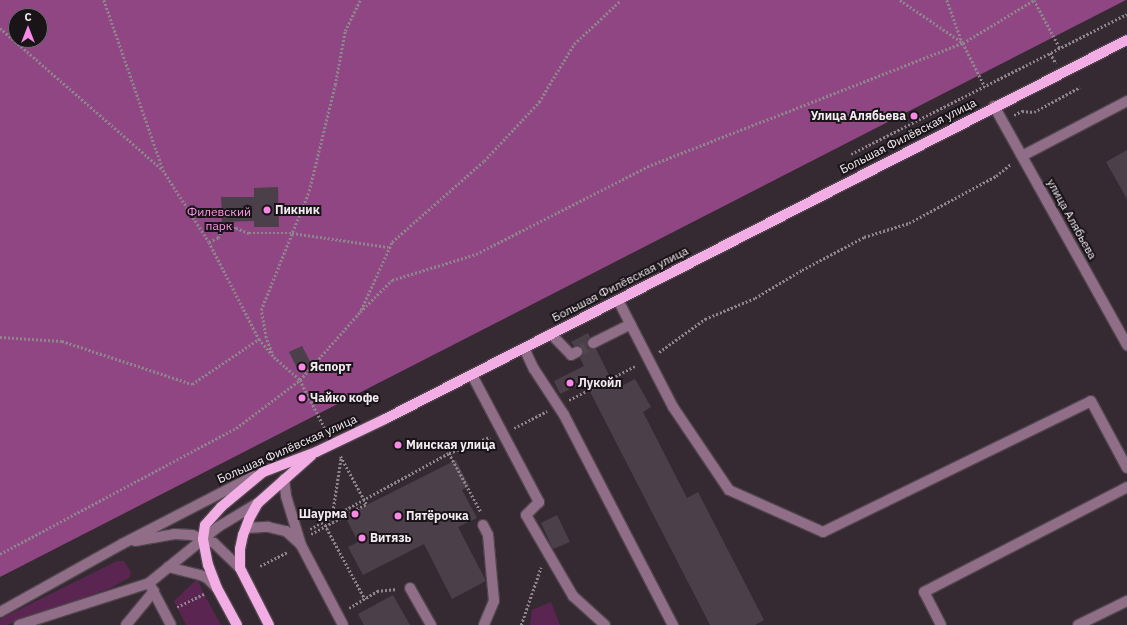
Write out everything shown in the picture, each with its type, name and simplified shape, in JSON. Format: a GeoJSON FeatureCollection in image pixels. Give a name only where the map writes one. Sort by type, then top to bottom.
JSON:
{"type":"FeatureCollection","features":[{"type":"Feature","properties":{"kind":"main road","name":"Большая Филёвская улица"},"geometry":{"type":"LineString","coordinates":[[263,472],[316,452],[524,348],[994,106],[1127,40]]}},
{"type":"Feature","properties":{"kind":"main road"},"geometry":{"type":"LineString","coordinates":[[269,625],[240,568],[240,549],[246,528],[258,503],[316,452]]}},
{"type":"Feature","properties":{"kind":"main road"},"geometry":{"type":"LineString","coordinates":[[237,625],[217,588],[208,565],[203,539],[205,525],[221,507],[263,472]]}},
{"type":"Feature","properties":{"kind":"street"},"geometry":{"type":"LineString","coordinates":[[1022,156],[1127,101]]}},
{"type":"Feature","properties":{"kind":"street","name":"улица Алябьева"},"geometry":{"type":"LineString","coordinates":[[994,106],[1127,343]]}},
{"type":"Feature","properties":{"kind":"street"},"geometry":{"type":"LineString","coordinates":[[618,300],[673,407],[730,490],[823,532],[1091,401],[1127,468]]}},
{"type":"Feature","properties":{"kind":"street"},"geometry":{"type":"LineString","coordinates":[[593,343],[631,324]]}},
{"type":"Feature","properties":{"kind":"street"},"geometry":{"type":"LineString","coordinates":[[551,334],[571,355],[577,352]]}},
{"type":"Feature","properties":{"kind":"street"},"geometry":{"type":"LineString","coordinates":[[524,348],[534,369],[558,405],[673,625]]}},
{"type":"Feature","properties":{"kind":"street"},"geometry":{"type":"LineString","coordinates":[[472,374],[539,502],[526,515],[573,596],[604,625]]}},
{"type":"Feature","properties":{"kind":"street","name":"Большая Филёвская улица"},"geometry":{"type":"LineString","coordinates":[[0,612],[122,544],[263,472]]}},
{"type":"Feature","properties":{"kind":"street"},"geometry":{"type":"LineString","coordinates":[[284,479],[286,496],[301,545],[343,625]]}},
{"type":"Feature","properties":{"kind":"street"},"geometry":{"type":"LineString","coordinates":[[941,625],[924,592],[1127,487]]}},
{"type":"Feature","properties":{"kind":"street"},"geometry":{"type":"LineString","coordinates":[[126,625],[151,587],[168,567],[218,527],[258,503]]}},
{"type":"Feature","properties":{"kind":"street"},"geometry":{"type":"LineString","coordinates":[[482,525],[488,535],[494,601],[484,625]]}},
{"type":"Feature","properties":{"kind":"street"},"geometry":{"type":"LineString","coordinates":[[246,528],[268,527],[286,531],[301,545]]}},
{"type":"Feature","properties":{"kind":"street","name":"Большая Филёвская улица"},"geometry":{"type":"LineString","coordinates":[[122,544],[174,534],[192,535],[220,547],[240,568]]}},
{"type":"Feature","properties":{"kind":"street"},"geometry":{"type":"LineString","coordinates":[[168,567],[200,575],[207,578],[217,588]]}},
{"type":"Feature","properties":{"kind":"street"},"geometry":{"type":"LineString","coordinates":[[19,625],[151,587]]}},
{"type":"Feature","properties":{"kind":"street"},"geometry":{"type":"LineString","coordinates":[[151,587],[171,625]]}},
{"type":"Feature","properties":{"kind":"street"},"geometry":{"type":"LineString","coordinates":[[410,588],[431,625]]}},
{"type":"Feature","properties":{"kind":"street"},"geometry":{"type":"LineString","coordinates":[[1078,625],[1127,601]]}},
{"type":"Feature","properties":{"kind":"path"},"geometry":{"type":"LineString","coordinates":[[104,0],[163,170],[209,242],[259,339],[274,357],[300,380],[366,504],[311,534],[301,545]]}},
{"type":"Feature","properties":{"kind":"path"},"geometry":{"type":"LineString","coordinates":[[274,357],[266,338],[261,310],[309,191],[335,85],[345,31],[360,0]]}},
{"type":"Feature","properties":{"kind":"path"},"geometry":{"type":"LineString","coordinates":[[360,312],[388,247],[392,242],[484,161],[539,102],[574,44],[621,0]]}},
{"type":"Feature","properties":{"kind":"path"},"geometry":{"type":"LineString","coordinates":[[900,0],[963,42]]}},
{"type":"Feature","properties":{"kind":"path"},"geometry":{"type":"LineString","coordinates":[[947,0],[963,42],[984,86]]}},
{"type":"Feature","properties":{"kind":"path"},"geometry":{"type":"LineString","coordinates":[[0,554],[236,428],[300,380],[360,312],[392,280],[476,254],[651,165],[963,42],[1034,0],[1060,48]]}},
{"type":"Feature","properties":{"kind":"path"},"geometry":{"type":"LineString","coordinates":[[851,154],[1127,14]]}},
{"type":"Feature","properties":{"kind":"path"},"geometry":{"type":"LineString","coordinates":[[0,28],[163,170]]}},
{"type":"Feature","properties":{"kind":"path"},"geometry":{"type":"LineString","coordinates":[[1002,121],[1022,111],[1034,112],[1080,87]]}},
{"type":"Feature","properties":{"kind":"path"},"geometry":{"type":"LineString","coordinates":[[314,541],[309,530],[363,499],[449,453],[504,433],[648,359],[705,319],[755,298],[802,270],[864,237],[909,223],[996,176],[1022,156]]}},
{"type":"Feature","properties":{"kind":"path"},"geometry":{"type":"LineString","coordinates":[[209,242],[218,238],[222,228],[236,228],[249,233],[292,233],[388,247]]}},
{"type":"Feature","properties":{"kind":"path"},"geometry":{"type":"LineString","coordinates":[[0,337],[62,341],[192,384],[259,339]]}},
{"type":"Feature","properties":{"kind":"path"},"geometry":{"type":"LineString","coordinates":[[449,453],[485,517],[482,525]]}},
{"type":"Feature","properties":{"kind":"path"},"geometry":{"type":"LineString","coordinates":[[332,516],[341,457]]}},
{"type":"Feature","properties":{"kind":"path"},"geometry":{"type":"LineString","coordinates":[[323,521],[324,526],[365,599]]}},
{"type":"Feature","properties":{"kind":"path"},"geometry":{"type":"LineString","coordinates":[[521,625],[547,551]]}},
{"type":"Feature","properties":{"kind":"path"},"geometry":{"type":"LineString","coordinates":[[260,566],[287,552]]}},
{"type":"Feature","properties":{"kind":"path"},"geometry":{"type":"LineString","coordinates":[[338,615],[377,591],[410,588]]}},
{"type":"Feature","properties":{"kind":"path"},"geometry":{"type":"LineString","coordinates":[[177,607],[204,594]]}},
{"type":"Feature","properties":{"kind":"path"},"geometry":{"type":"LineString","coordinates":[[346,604],[350,611]]}},
{"type":"Feature","properties":{"kind":"shaded area"},"geometry":{"type":"Polygon","coordinates":[[[117,561],[124,561],[131,572],[130,577],[111,588],[7,625],[0,625],[0,619],[117,561]]]}},
{"type":"Feature","properties":{"kind":"shaded area"},"geometry":{"type":"Polygon","coordinates":[[[197,579],[221,625],[186,625],[174,601],[197,579]]]}},
{"type":"Feature","properties":{"kind":"shaded area"},"geometry":{"type":"Polygon","coordinates":[[[551,602],[560,625],[530,625],[532,610],[551,602]]]}},
{"type":"Feature","properties":{"kind":"green space","name":"Филевский парк"},"geometry":{"type":"Polygon","coordinates":[[[0,0],[1126,0],[0,577],[0,0]]]}},
{"type":"Feature","properties":{"kind":"building"},"geometry":{"type":"Polygon","coordinates":[[[1127,150],[1127,199],[1106,162],[1127,150]]]}},
{"type":"Feature","properties":{"kind":"building"},"geometry":{"type":"Polygon","coordinates":[[[278,187],[279,227],[254,227],[254,221],[222,222],[221,197],[254,197],[254,188],[278,187]]]}},
{"type":"Feature","properties":{"kind":"building"},"geometry":{"type":"Polygon","coordinates":[[[588,333],[590,337],[587,340],[587,346],[590,349],[596,349],[616,389],[635,379],[651,407],[643,412],[687,498],[698,492],[764,620],[755,625],[710,625],[585,382],[560,394],[554,381],[584,366],[580,358],[583,355],[583,349],[580,346],[574,346],[571,342],[588,333]]]}},
{"type":"Feature","properties":{"kind":"building"},"geometry":{"type":"Polygon","coordinates":[[[302,346],[312,365],[299,372],[289,352],[302,346]]]}},
{"type":"Feature","properties":{"kind":"building"},"geometry":{"type":"Polygon","coordinates":[[[456,460],[469,486],[462,490],[477,518],[458,527],[486,581],[452,599],[424,544],[363,575],[348,547],[358,542],[345,516],[456,460]]]}},
{"type":"Feature","properties":{"kind":"building"},"geometry":{"type":"Polygon","coordinates":[[[557,515],[570,542],[553,549],[541,523],[557,515]]]}},
{"type":"Feature","properties":{"kind":"building"},"geometry":{"type":"Polygon","coordinates":[[[393,595],[410,625],[364,625],[358,614],[393,595]]]}},
{"type":"Feature","properties":{"kind":"tunnel"},"geometry":{"type":"LineString","coordinates":[[577,352],[593,343]]}},
{"type":"Feature","properties":{"kind":"place","name":"Улица Алябьева"},"geometry":{"type":"Point","coordinates":[914,116]}},
{"type":"Feature","properties":{"kind":"place","name":"Пикник"},"geometry":{"type":"Point","coordinates":[267,210]}},
{"type":"Feature","properties":{"kind":"place","name":"Яспорт"},"geometry":{"type":"Point","coordinates":[302,367]}},
{"type":"Feature","properties":{"kind":"place","name":"Лукойл"},"geometry":{"type":"Point","coordinates":[570,383]}},
{"type":"Feature","properties":{"kind":"place","name":"Чайко кофе"},"geometry":{"type":"Point","coordinates":[302,398]}},
{"type":"Feature","properties":{"kind":"place","name":"Минская улица"},"geometry":{"type":"Point","coordinates":[398,445]}},
{"type":"Feature","properties":{"kind":"place","name":"Шаурма"},"geometry":{"type":"Point","coordinates":[355,514]}},
{"type":"Feature","properties":{"kind":"place","name":"Пятёрочка"},"geometry":{"type":"Point","coordinates":[398,516]}},
{"type":"Feature","properties":{"kind":"place","name":"Витязь"},"geometry":{"type":"Point","coordinates":[362,538]}}]}
